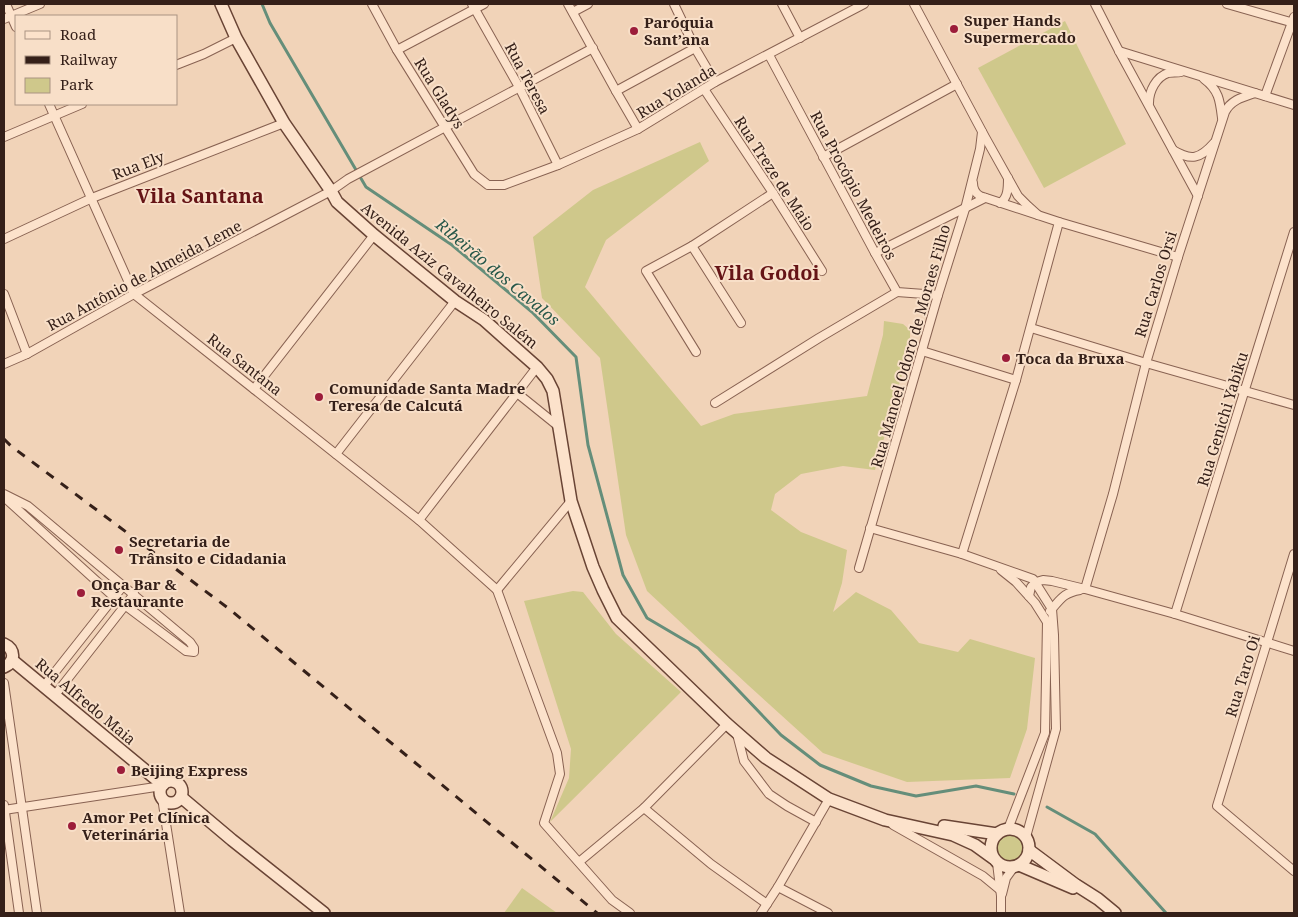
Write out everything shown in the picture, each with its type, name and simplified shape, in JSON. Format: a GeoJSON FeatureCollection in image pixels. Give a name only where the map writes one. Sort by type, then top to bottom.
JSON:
{"type":"FeatureCollection","features":[{"type":"Feature","properties":{"kind":"main road","name":"Avenida Aziz Cavalheiro Salém"},"geometry":{"type":"LineString","coordinates":[[221,4],[236,38],[284,123],[331,190],[337,202],[455,301],[484,320],[537,367],[547,379],[553,392],[570,501],[593,567],[618,618],[732,728],[766,758],[829,799],[881,819],[953,835],[975,845],[995,860]]}},
{"type":"Feature","properties":{"kind":"main road"},"geometry":{"type":"LineString","coordinates":[[4,644],[12,652],[8,664]]}},
{"type":"Feature","properties":{"kind":"main road","name":"Rua Alfredo Maia"},"geometry":{"type":"LineString","coordinates":[[8,664],[44,686],[162,786]]}},
{"type":"Feature","properties":{"kind":"main road"},"geometry":{"type":"LineString","coordinates":[[168,781],[178,783],[182,789],[181,797],[174,803],[166,802],[160,793],[162,786],[168,781]]}},
{"type":"Feature","properties":{"kind":"main road"},"geometry":{"type":"LineString","coordinates":[[181,797],[324,913]]}},
{"type":"Feature","properties":{"kind":"main road","name":"Avenida Aziz Cavalheiro Salém"},"geometry":{"type":"LineString","coordinates":[[881,819],[997,834]]}},
{"type":"Feature","properties":{"kind":"main road"},"geometry":{"type":"LineString","coordinates":[[1017,866],[1027,856],[1029,850],[1026,837],[1021,832],[1015,830],[1002,830],[992,839],[990,846],[995,860],[1002,866],[1017,866],[1098,899]]}},
{"type":"Feature","properties":{"kind":"main road"},"geometry":{"type":"LineString","coordinates":[[1029,850],[1115,913]]}},
{"type":"Feature","properties":{"kind":"street"},"geometry":{"type":"LineString","coordinates":[[6,4],[8,17],[40,4]]}},
{"type":"Feature","properties":{"kind":"street","name":"Rua Gladys"},"geometry":{"type":"LineString","coordinates":[[372,4],[397,50],[474,174],[488,185],[496,185]]}},
{"type":"Feature","properties":{"kind":"street"},"geometry":{"type":"LineString","coordinates":[[397,50],[474,6],[484,4]]}},
{"type":"Feature","properties":{"kind":"street"},"geometry":{"type":"LineString","coordinates":[[568,4],[638,129]]}},
{"type":"Feature","properties":{"kind":"street"},"geometry":{"type":"LineString","coordinates":[[573,12],[588,4]]}},
{"type":"Feature","properties":{"kind":"street"},"geometry":{"type":"LineString","coordinates":[[674,4],[695,48],[715,82]]}},
{"type":"Feature","properties":{"kind":"street"},"geometry":{"type":"LineString","coordinates":[[782,4],[800,38]]}},
{"type":"Feature","properties":{"kind":"street","name":"Rua Yolanda"},"geometry":{"type":"LineString","coordinates":[[496,185],[504,185],[558,165],[638,129],[715,82],[864,4]]}},
{"type":"Feature","properties":{"kind":"street"},"geometry":{"type":"LineString","coordinates":[[914,4],[1018,196],[1038,215]]}},
{"type":"Feature","properties":{"kind":"street"},"geometry":{"type":"LineString","coordinates":[[1095,4],[1119,52],[1198,196]]}},
{"type":"Feature","properties":{"kind":"street"},"geometry":{"type":"LineString","coordinates":[[1227,4],[1294,21],[1265,96]]}},
{"type":"Feature","properties":{"kind":"street","name":"Rua Teresa"},"geometry":{"type":"LineString","coordinates":[[474,6],[519,87],[558,165]]}},
{"type":"Feature","properties":{"kind":"street"},"geometry":{"type":"LineString","coordinates":[[178,64],[236,38]]}},
{"type":"Feature","properties":{"kind":"street"},"geometry":{"type":"LineString","coordinates":[[444,127],[593,48]]}},
{"type":"Feature","properties":{"kind":"street"},"geometry":{"type":"LineString","coordinates":[[616,91],[695,48]]}},
{"type":"Feature","properties":{"kind":"street"},"geometry":{"type":"LineString","coordinates":[[1119,52],[1294,105]]}},
{"type":"Feature","properties":{"kind":"street","name":"Rua Procópio Medeiros"},"geometry":{"type":"LineString","coordinates":[[769,54],[897,292]]}},
{"type":"Feature","properties":{"kind":"street"},"geometry":{"type":"LineString","coordinates":[[1149,106],[1149,95],[1162,76],[1168,73],[1186,72]]}},
{"type":"Feature","properties":{"kind":"street"},"geometry":{"type":"LineString","coordinates":[[1201,76],[1220,98],[1223,120]]}},
{"type":"Feature","properties":{"kind":"street"},"geometry":{"type":"LineString","coordinates":[[823,157],[957,84]]}},
{"type":"Feature","properties":{"kind":"street","name":"Rua Treze de Maio"},"geometry":{"type":"LineString","coordinates":[[704,89],[822,271]]}},
{"type":"Feature","properties":{"kind":"street","name":"Rua Carlos Orsi"},"geometry":{"type":"LineString","coordinates":[[1085,589],[1113,494],[1146,363],[1216,140],[1228,106],[1232,102],[1255,93]]}},
{"type":"Feature","properties":{"kind":"street","name":"Rua Santana"},"geometry":{"type":"LineString","coordinates":[[49,105],[134,294],[419,520],[497,590]]}},
{"type":"Feature","properties":{"kind":"street"},"geometry":{"type":"LineString","coordinates":[[4,137],[79,105]]}},
{"type":"Feature","properties":{"kind":"street","name":"Rua Ely"},"geometry":{"type":"LineString","coordinates":[[4,239],[92,198],[284,123]]}},
{"type":"Feature","properties":{"kind":"street","name":"Rua Antônio de Almeida Leme"},"geometry":{"type":"LineString","coordinates":[[4,364],[27,354],[134,294],[331,190],[374,164],[444,127]]}},
{"type":"Feature","properties":{"kind":"street","name":"Rua Manoel Odoro de Moraes Filho"},"geometry":{"type":"LineString","coordinates":[[859,568],[938,295],[965,209],[979,154],[982,132]]}},
{"type":"Feature","properties":{"kind":"street"},"geometry":{"type":"LineString","coordinates":[[1173,150],[1188,158],[1195,158],[1202,154],[1216,140]]}},
{"type":"Feature","properties":{"kind":"street"},"geometry":{"type":"LineString","coordinates":[[979,154],[985,148],[992,150]]}},
{"type":"Feature","properties":{"kind":"street"},"geometry":{"type":"LineString","coordinates":[[1000,203],[1007,193],[1008,178]]}},
{"type":"Feature","properties":{"kind":"street"},"geometry":{"type":"LineString","coordinates":[[973,179],[975,193],[986,198],[1178,257]]}},
{"type":"Feature","properties":{"kind":"street"},"geometry":{"type":"LineString","coordinates":[[696,352],[646,271],[692,246],[773,193]]}},
{"type":"Feature","properties":{"kind":"street"},"geometry":{"type":"LineString","coordinates":[[875,253],[986,198]]}},
{"type":"Feature","properties":{"kind":"street"},"geometry":{"type":"LineString","coordinates":[[962,554],[1016,380],[1059,222]]}},
{"type":"Feature","properties":{"kind":"street","name":"Rua Genichi Yabiku"},"geometry":{"type":"LineString","coordinates":[[1175,614],[1294,232]]}},
{"type":"Feature","properties":{"kind":"street"},"geometry":{"type":"LineString","coordinates":[[254,388],[374,235]]}},
{"type":"Feature","properties":{"kind":"street"},"geometry":{"type":"LineString","coordinates":[[692,246],[741,323]]}},
{"type":"Feature","properties":{"kind":"street"},"geometry":{"type":"LineString","coordinates":[[715,403],[897,292],[938,295]]}},
{"type":"Feature","properties":{"kind":"street"},"geometry":{"type":"LineString","coordinates":[[4,294],[27,354]]}},
{"type":"Feature","properties":{"kind":"street"},"geometry":{"type":"LineString","coordinates":[[336,454],[455,301]]}},
{"type":"Feature","properties":{"kind":"street"},"geometry":{"type":"LineString","coordinates":[[1031,328],[1294,405]]}},
{"type":"Feature","properties":{"kind":"street"},"geometry":{"type":"LineString","coordinates":[[922,351],[1016,380]]}},
{"type":"Feature","properties":{"kind":"street"},"geometry":{"type":"LineString","coordinates":[[419,520],[537,367]]}},
{"type":"Feature","properties":{"kind":"street"},"geometry":{"type":"LineString","coordinates":[[517,393],[558,426]]}},
{"type":"Feature","properties":{"kind":"street"},"geometry":{"type":"LineString","coordinates":[[4,495],[28,506],[190,642],[194,652],[186,652],[114,597],[4,495]]}},
{"type":"Feature","properties":{"kind":"street"},"geometry":{"type":"LineString","coordinates":[[570,501],[497,590],[556,753],[560,774],[544,823],[612,900],[630,913]]}},
{"type":"Feature","properties":{"kind":"street"},"geometry":{"type":"LineString","coordinates":[[870,528],[962,554],[1024,575],[1036,582],[1052,609],[1056,729],[1026,837]]}},
{"type":"Feature","properties":{"kind":"street","name":"Rua Taro Oi"},"geometry":{"type":"LineString","coordinates":[[1294,554],[1217,806],[1294,871]]}},
{"type":"Feature","properties":{"kind":"street"},"geometry":{"type":"LineString","coordinates":[[995,566],[1016,582],[1030,596],[1047,622],[1045,733],[1008,829]]}},
{"type":"Feature","properties":{"kind":"street"},"geometry":{"type":"LineString","coordinates":[[1030,596],[1032,587],[1036,582],[1043,580],[1085,589],[1175,614],[1294,651]]}},
{"type":"Feature","properties":{"kind":"street"},"geometry":{"type":"LineString","coordinates":[[44,686],[123,586]]}},
{"type":"Feature","properties":{"kind":"street"},"geometry":{"type":"LineString","coordinates":[[1041,611],[1050,612],[1060,599],[1069,592],[1085,589]]}},
{"type":"Feature","properties":{"kind":"street"},"geometry":{"type":"LineString","coordinates":[[55,696],[134,594]]}},
{"type":"Feature","properties":{"kind":"street"},"geometry":{"type":"LineString","coordinates":[[4,683],[37,913]]}},
{"type":"Feature","properties":{"kind":"street"},"geometry":{"type":"LineString","coordinates":[[579,862],[644,808],[732,728],[744,761],[770,794],[816,822]]}},
{"type":"Feature","properties":{"kind":"street"},"geometry":{"type":"LineString","coordinates":[[20,913],[4,808],[162,786]]}},
{"type":"Feature","properties":{"kind":"street"},"geometry":{"type":"LineString","coordinates":[[162,798],[180,913]]}},
{"type":"Feature","properties":{"kind":"street"},"geometry":{"type":"LineString","coordinates":[[761,913],[829,799]]}},
{"type":"Feature","properties":{"kind":"street"},"geometry":{"type":"LineString","coordinates":[[644,808],[711,864],[767,904]]}},
{"type":"Feature","properties":{"kind":"street"},"geometry":{"type":"LineString","coordinates":[[881,819],[983,876],[1000,893]]}},
{"type":"Feature","properties":{"kind":"street"},"geometry":{"type":"LineString","coordinates":[[995,860],[1001,913]]}},
{"type":"Feature","properties":{"kind":"street"},"geometry":{"type":"LineString","coordinates":[[1000,893],[1006,878],[1017,866]]}},
{"type":"Feature","properties":{"kind":"street"},"geometry":{"type":"LineString","coordinates":[[778,887],[828,913]]}},
{"type":"Feature","properties":{"kind":"green space"},"geometry":{"type":"Polygon","coordinates":[[[1065,21],[1126,144],[1044,188],[978,68],[1065,21]]]}},
{"type":"Feature","properties":{"kind":"green space"},"geometry":{"type":"Polygon","coordinates":[[[700,142],[709,161],[606,240],[585,287],[701,426],[734,414],[867,396],[883,335],[884,321],[903,324],[910,330],[910,346],[875,470],[843,466],[801,474],[775,494],[771,510],[801,532],[847,550],[842,583],[833,612],[856,592],[891,610],[919,643],[958,652],[970,639],[1035,658],[1027,729],[1010,778],[907,782],[823,753],[647,591],[626,535],[600,358],[542,298],[533,237],[593,190],[700,142]]]}},
{"type":"Feature","properties":{"kind":"green space"},"geometry":{"type":"Polygon","coordinates":[[[573,591],[583,592],[616,634],[681,692],[550,822],[569,778],[571,749],[524,601],[573,591]]]}},
{"type":"Feature","properties":{"kind":"green space"},"geometry":{"type":"Polygon","coordinates":[[[1010,833],[1021,837],[1025,848],[1021,859],[1010,863],[999,859],[995,848],[999,837],[1010,833]]]}},
{"type":"Feature","properties":{"kind":"green space"},"geometry":{"type":"Polygon","coordinates":[[[522,888],[557,913],[504,913],[522,888]]]}},
{"type":"Feature","properties":{"kind":"waterway","name":"Ribeirão dos Cavalos"},"geometry":{"type":"LineString","coordinates":[[262,4],[270,23],[366,187],[452,245],[532,312],[576,357],[588,445],[623,575],[647,618],[698,648],[781,735],[820,765],[871,786],[916,796],[976,786],[1014,794]]}},
{"type":"Feature","properties":{"kind":"waterway"},"geometry":{"type":"LineString","coordinates":[[1047,807],[1095,834],[1166,913]]}},
{"type":"Feature","properties":{"kind":"railway"},"geometry":{"type":"LineString","coordinates":[[4,439],[228,608],[597,913]]}},
{"type":"Feature","properties":{"kind":"place","name":"Super Hands Supermercado"},"geometry":{"type":"Point","coordinates":[954,29]}},
{"type":"Feature","properties":{"kind":"place","name":"Paróquia Sant’ana"},"geometry":{"type":"Point","coordinates":[634,31]}},
{"type":"Feature","properties":{"kind":"place","name":"Toca da Bruxa"},"geometry":{"type":"Point","coordinates":[1006,358]}},
{"type":"Feature","properties":{"kind":"place","name":"Comunidade Santa Madre Teresa de Calcutá"},"geometry":{"type":"Point","coordinates":[319,397]}},
{"type":"Feature","properties":{"kind":"place","name":"Secretaria de Trânsito e Cidadania"},"geometry":{"type":"Point","coordinates":[119,550]}},
{"type":"Feature","properties":{"kind":"place","name":"Onça Bar & Restaurante"},"geometry":{"type":"Point","coordinates":[81,593]}},
{"type":"Feature","properties":{"kind":"place","name":"Beijing Express"},"geometry":{"type":"Point","coordinates":[121,770]}},
{"type":"Feature","properties":{"kind":"place","name":"Amor Pet Clínica Veterinária"},"geometry":{"type":"Point","coordinates":[72,826]}},
{"type":"Feature","properties":{"kind":"district","name":"Vila Santana"},"geometry":{"type":"Point","coordinates":[200,195]}},
{"type":"Feature","properties":{"kind":"district","name":"Vila Godoi"},"geometry":{"type":"Point","coordinates":[767,272]}}]}
